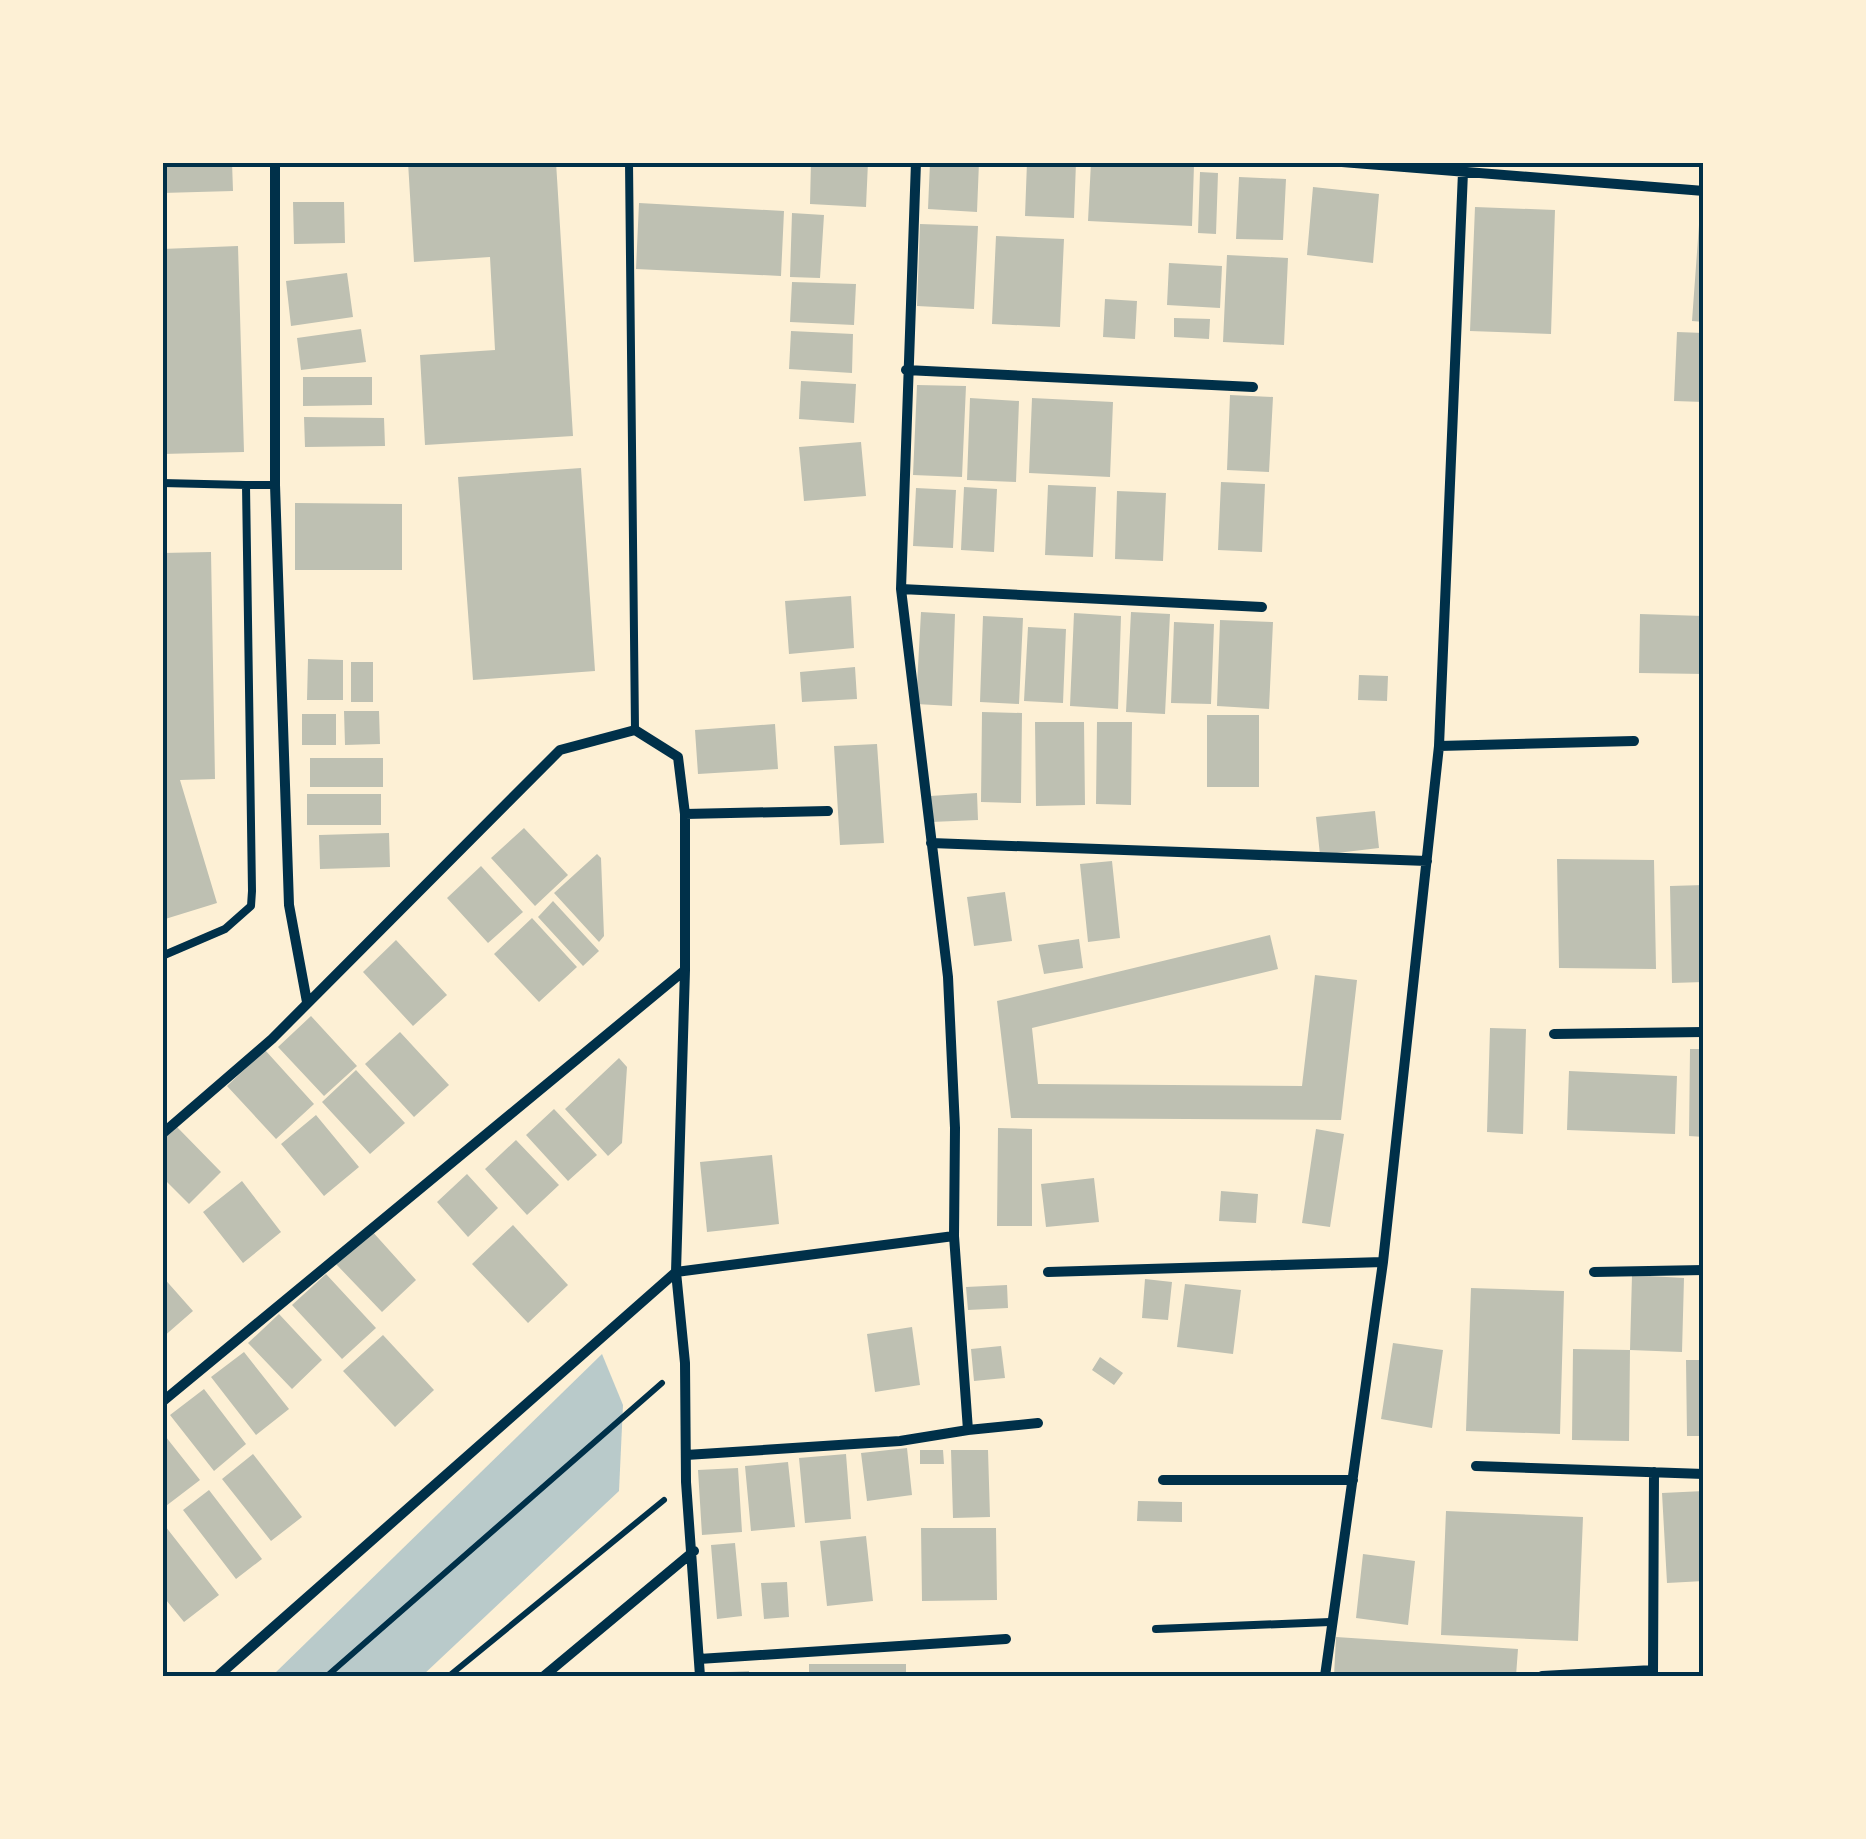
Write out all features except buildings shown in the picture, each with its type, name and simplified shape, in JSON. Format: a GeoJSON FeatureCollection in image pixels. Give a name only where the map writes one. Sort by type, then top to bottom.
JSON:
{"type":"FeatureCollection","features":[{"type":"Feature","properties":{"kind":"street"},"geometry":{"type":"LineString","coordinates":[[275,162],[275,485],[289,904],[308,1002]]}},
{"type":"Feature","properties":{"kind":"street"},"geometry":{"type":"LineString","coordinates":[[916,162],[906,370],[902,589],[948,978],[955,1128],[954,1236],[968,1430]]}},
{"type":"Feature","properties":{"kind":"street"},"geometry":{"type":"LineString","coordinates":[[1342,162],[1704,191]]}},
{"type":"Feature","properties":{"kind":"street"},"geometry":{"type":"LineString","coordinates":[[1325,1676],[1383,1262],[1439,746],[1463,172]]}},
{"type":"Feature","properties":{"kind":"street"},"geometry":{"type":"LineString","coordinates":[[906,370],[1253,387]]}},
{"type":"Feature","properties":{"kind":"street"},"geometry":{"type":"LineString","coordinates":[[902,589],[1262,607]]}},
{"type":"Feature","properties":{"kind":"street"},"geometry":{"type":"LineString","coordinates":[[162,1134],[272,1039],[560,750],[636,730],[678,757],[685,814],[685,970],[676,1272],[685,1363],[686,1482],[700,1676]]}},
{"type":"Feature","properties":{"kind":"street"},"geometry":{"type":"LineString","coordinates":[[1439,746],[1634,741]]}},
{"type":"Feature","properties":{"kind":"street"},"geometry":{"type":"LineString","coordinates":[[685,814],[828,811]]}},
{"type":"Feature","properties":{"kind":"street"},"geometry":{"type":"LineString","coordinates":[[930,844],[1426,862]]}},
{"type":"Feature","properties":{"kind":"street"},"geometry":{"type":"LineString","coordinates":[[162,1402],[685,970]]}},
{"type":"Feature","properties":{"kind":"street"},"geometry":{"type":"LineString","coordinates":[[1554,1034],[1704,1032]]}},
{"type":"Feature","properties":{"kind":"street"},"geometry":{"type":"LineString","coordinates":[[218,1676],[676,1272],[954,1236]]}},
{"type":"Feature","properties":{"kind":"street"},"geometry":{"type":"LineString","coordinates":[[1048,1272],[1383,1262]]}},
{"type":"Feature","properties":{"kind":"street"},"geometry":{"type":"LineString","coordinates":[[1594,1272],[1704,1270]]}},
{"type":"Feature","properties":{"kind":"street"},"geometry":{"type":"LineString","coordinates":[[686,1455],[900,1441],[1038,1423]]}},
{"type":"Feature","properties":{"kind":"street"},"geometry":{"type":"LineString","coordinates":[[1476,1466],[1704,1474]]}},
{"type":"Feature","properties":{"kind":"street"},"geometry":{"type":"LineString","coordinates":[[1542,1676],[1652,1673],[1654,1472]]}},
{"type":"Feature","properties":{"kind":"street"},"geometry":{"type":"LineString","coordinates":[[1163,1480],[1353,1480]]}},
{"type":"Feature","properties":{"kind":"street"},"geometry":{"type":"LineString","coordinates":[[544,1676],[694,1552]]}},
{"type":"Feature","properties":{"kind":"street"},"geometry":{"type":"LineString","coordinates":[[699,1659],[1006,1639]]}},
{"type":"Feature","properties":{"kind":"lane"},"geometry":{"type":"LineString","coordinates":[[628,162],[636,730]]}},
{"type":"Feature","properties":{"kind":"lane"},"geometry":{"type":"LineString","coordinates":[[162,483],[275,485]]}},
{"type":"Feature","properties":{"kind":"lane"},"geometry":{"type":"LineString","coordinates":[[162,956],[225,929],[251,906],[246,485]]}},
{"type":"Feature","properties":{"kind":"lane"},"geometry":{"type":"LineString","coordinates":[[1156,1629],[1330,1622]]}},
{"type":"Feature","properties":{"kind":"path"},"geometry":{"type":"LineString","coordinates":[[327,1676],[685,1363]]}},
{"type":"Feature","properties":{"kind":"path"},"geometry":{"type":"LineString","coordinates":[[449,1676],[686,1482]]}},
{"type":"Feature","properties":{"kind":"shaded area"},"geometry":{"type":"Polygon","coordinates":[[[602,1354],[623,1405],[619,1491],[422,1676],[272,1676],[602,1354]]]}}]}
